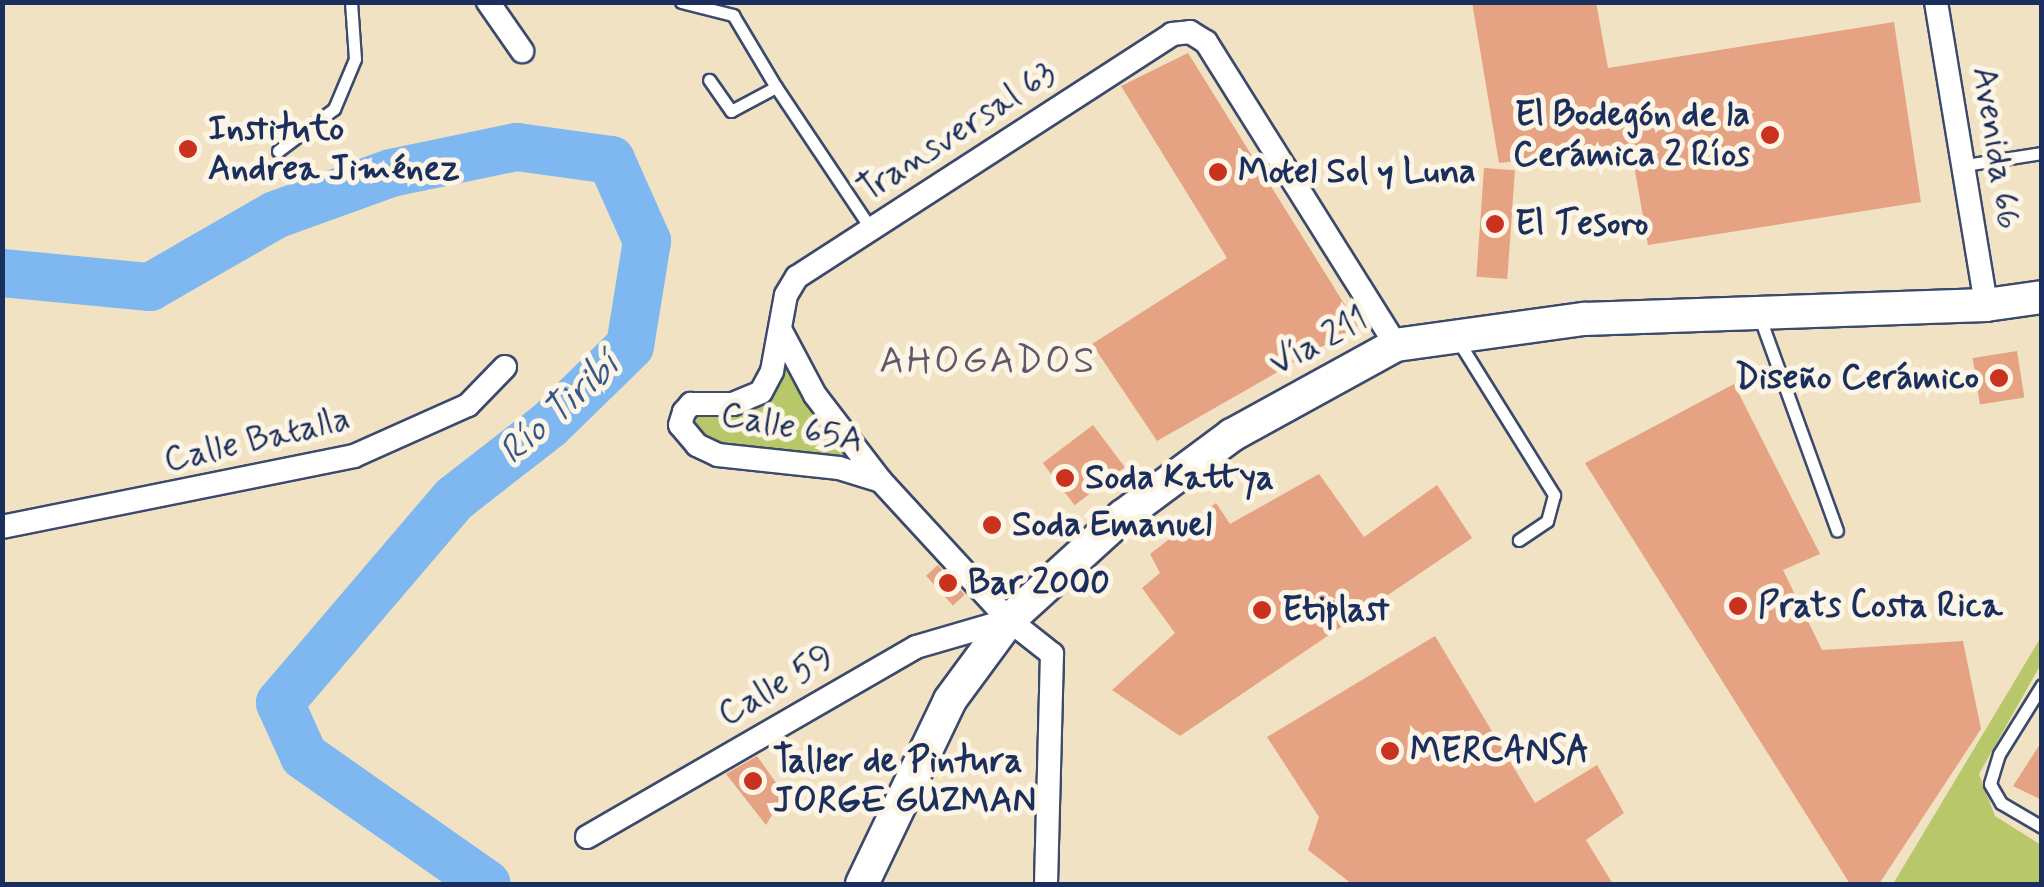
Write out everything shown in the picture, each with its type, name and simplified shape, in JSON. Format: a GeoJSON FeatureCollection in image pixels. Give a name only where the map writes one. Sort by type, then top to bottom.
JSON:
{"type":"FeatureCollection","features":[{"type":"Feature","properties":{"kind":"main road","name":"Vía 211"},"geometry":{"type":"LineString","coordinates":[[862,884],[950,700],[1010,620],[1123,516],[1232,435],[1396,345],[1584,319],[1986,305],[2042,297]]}},
{"type":"Feature","properties":{"kind":"street"},"geometry":{"type":"LineString","coordinates":[[488,2],[522,51]]}},
{"type":"Feature","properties":{"kind":"street","name":"Avenida 66"},"geometry":{"type":"LineString","coordinates":[[1936,2],[1986,305]]}},
{"type":"Feature","properties":{"kind":"street","name":"Transversal 63"},"geometry":{"type":"LineString","coordinates":[[781,331],[786,295],[797,277],[1172,34],[1190,32],[1206,42],[1396,345]]}},
{"type":"Feature","properties":{"kind":"street"},"geometry":{"type":"LineString","coordinates":[[781,331],[814,395],[881,481],[1010,620],[1055,661],[1046,884]]}},
{"type":"Feature","properties":{"kind":"street","name":"Calle 65A"},"geometry":{"type":"LineString","coordinates":[[781,331],[761,392],[733,404],[692,404],[680,425],[697,445],[718,455],[839,468],[881,481]]}},
{"type":"Feature","properties":{"kind":"street","name":"Calle Batalla"},"geometry":{"type":"LineString","coordinates":[[2,527],[354,456],[468,405],[505,367]]}},
{"type":"Feature","properties":{"kind":"street","name":"Calle 59"},"geometry":{"type":"LineString","coordinates":[[586,837],[916,647],[1010,620]]}},
{"type":"Feature","properties":{"kind":"lane"},"geometry":{"type":"LineString","coordinates":[[278,151],[334,109],[355,59],[351,2]]}},
{"type":"Feature","properties":{"kind":"lane"},"geometry":{"type":"LineString","coordinates":[[681,2],[733,15],[776,87],[872,229]]}},
{"type":"Feature","properties":{"kind":"lane"},"geometry":{"type":"LineString","coordinates":[[708,80],[731,112],[776,87]]}},
{"type":"Feature","properties":{"kind":"lane"},"geometry":{"type":"LineString","coordinates":[[1965,166],[2042,153]]}},
{"type":"Feature","properties":{"kind":"lane"},"geometry":{"type":"LineString","coordinates":[[1759,314],[1838,531]]}},
{"type":"Feature","properties":{"kind":"lane"},"geometry":{"type":"LineString","coordinates":[[1454,334],[1554,496],[1548,520],[1519,540]]}},
{"type":"Feature","properties":{"kind":"lane"},"geometry":{"type":"LineString","coordinates":[[2042,685],[1999,754],[1990,784],[2001,803],[2042,827]]}},
{"type":"Feature","properties":{"kind":"green space"},"geometry":{"type":"Polygon","coordinates":[[[783,360],[858,464],[720,449],[699,439],[688,414],[732,410],[783,360]]]}},
{"type":"Feature","properties":{"kind":"green space"},"geometry":{"type":"Polygon","coordinates":[[[2041,637],[2041,664],[1979,774],[1995,816],[2041,845],[2041,884],[1893,884],[2041,637]]]}},
{"type":"Feature","properties":{"kind":"building","name":"El Bodegón de la Cerámica 2 Ríos"},"geometry":{"type":"Polygon","coordinates":[[[1472,2],[1596,2],[1608,68],[1894,22],[1921,202],[1648,245],[1631,148],[1499,163],[1472,2]]]}},
{"type":"Feature","properties":{"kind":"building","name":"Motel Sol y Luna"},"geometry":{"type":"Polygon","coordinates":[[[1188,53],[1358,326],[1157,441],[1092,344],[1227,258],[1121,86],[1188,53]]]}},
{"type":"Feature","properties":{"kind":"building","name":"El Tesoro"},"geometry":{"type":"Polygon","coordinates":[[[1484,168],[1515,170],[1507,279],[1476,277],[1484,168]]]}},
{"type":"Feature","properties":{"kind":"building","name":"Diseño Cerámico"},"geometry":{"type":"Polygon","coordinates":[[[2017,351],[2024,397],[1980,404],[1973,358],[2017,351]]]}},
{"type":"Feature","properties":{"kind":"building","name":"Prats Costa Rica"},"geometry":{"type":"Polygon","coordinates":[[[1734,384],[1820,554],[1783,570],[1822,650],[1963,641],[1981,729],[1879,884],[1850,884],[1585,463],[1734,384]]]}},
{"type":"Feature","properties":{"kind":"building"},"geometry":{"type":"Polygon","coordinates":[[[1093,425],[1125,467],[1075,505],[1043,463],[1093,425]]]}},
{"type":"Feature","properties":{"kind":"building","name":"Etiplast"},"geometry":{"type":"Polygon","coordinates":[[[1319,474],[1364,537],[1437,485],[1472,538],[1180,736],[1112,690],[1175,633],[1142,588],[1160,573],[1150,554],[1216,503],[1230,524],[1319,474]]]}},
{"type":"Feature","properties":{"kind":"building","name":"Bar 2000"},"geometry":{"type":"Polygon","coordinates":[[[938,565],[965,595],[953,605],[926,576],[938,565]]]}},
{"type":"Feature","properties":{"kind":"building","name":"MERCANSA"},"geometry":{"type":"Polygon","coordinates":[[[1435,636],[1535,803],[1597,765],[1624,813],[1586,840],[1613,884],[1352,884],[1308,850],[1319,817],[1267,737],[1435,636]]]}},
{"type":"Feature","properties":{"kind":"building"},"geometry":{"type":"Polygon","coordinates":[[[2042,741],[2042,800],[2013,786],[2042,741]]]}},
{"type":"Feature","properties":{"kind":"building","name":"Taller de Pintura JORGE GUZMAN"},"geometry":{"type":"Polygon","coordinates":[[[757,756],[784,794],[766,825],[726,774],[757,756]]]}},
{"type":"Feature","properties":{"kind":"waterway","name":"Río Tiribí"},"geometry":{"type":"LineString","coordinates":[[2,273],[150,287],[275,215],[391,173],[517,147],[611,160],[647,241],[630,346],[549,425],[454,499],[280,703],[304,756],[487,884]]}},
{"type":"Feature","properties":{"kind":"place","name":"El Bodegón de la Cerámica 2 Ríos"},"geometry":{"type":"Point","coordinates":[1770,135]}},
{"type":"Feature","properties":{"kind":"place","name":"Instituto Andrea Jiménez"},"geometry":{"type":"Point","coordinates":[188,149]}},
{"type":"Feature","properties":{"kind":"place","name":"Motel Sol y Luna"},"geometry":{"type":"Point","coordinates":[1218,172]}},
{"type":"Feature","properties":{"kind":"place","name":"El Tesoro"},"geometry":{"type":"Point","coordinates":[1495,224]}},
{"type":"Feature","properties":{"kind":"place","name":"Diseño Cerámico"},"geometry":{"type":"Point","coordinates":[1999,378]}},
{"type":"Feature","properties":{"kind":"place","name":"Soda Kattya"},"geometry":{"type":"Point","coordinates":[1065,478]}},
{"type":"Feature","properties":{"kind":"place","name":"Soda Emanuel"},"geometry":{"type":"Point","coordinates":[992,525]}},
{"type":"Feature","properties":{"kind":"place","name":"Bar 2000"},"geometry":{"type":"Point","coordinates":[948,583]}},
{"type":"Feature","properties":{"kind":"place","name":"Prats Costa Rica"},"geometry":{"type":"Point","coordinates":[1738,606]}},
{"type":"Feature","properties":{"kind":"place","name":"Etiplast"},"geometry":{"type":"Point","coordinates":[1262,610]}},
{"type":"Feature","properties":{"kind":"place","name":"MERCANSA"},"geometry":{"type":"Point","coordinates":[1390,751]}},
{"type":"Feature","properties":{"kind":"place","name":"Taller de Pintura JORGE GUZMAN"},"geometry":{"type":"Point","coordinates":[753,781]}},
{"type":"Feature","properties":{"kind":"district","name":"AHOGADOS"},"geometry":{"type":"Point","coordinates":[988,362]}}]}
